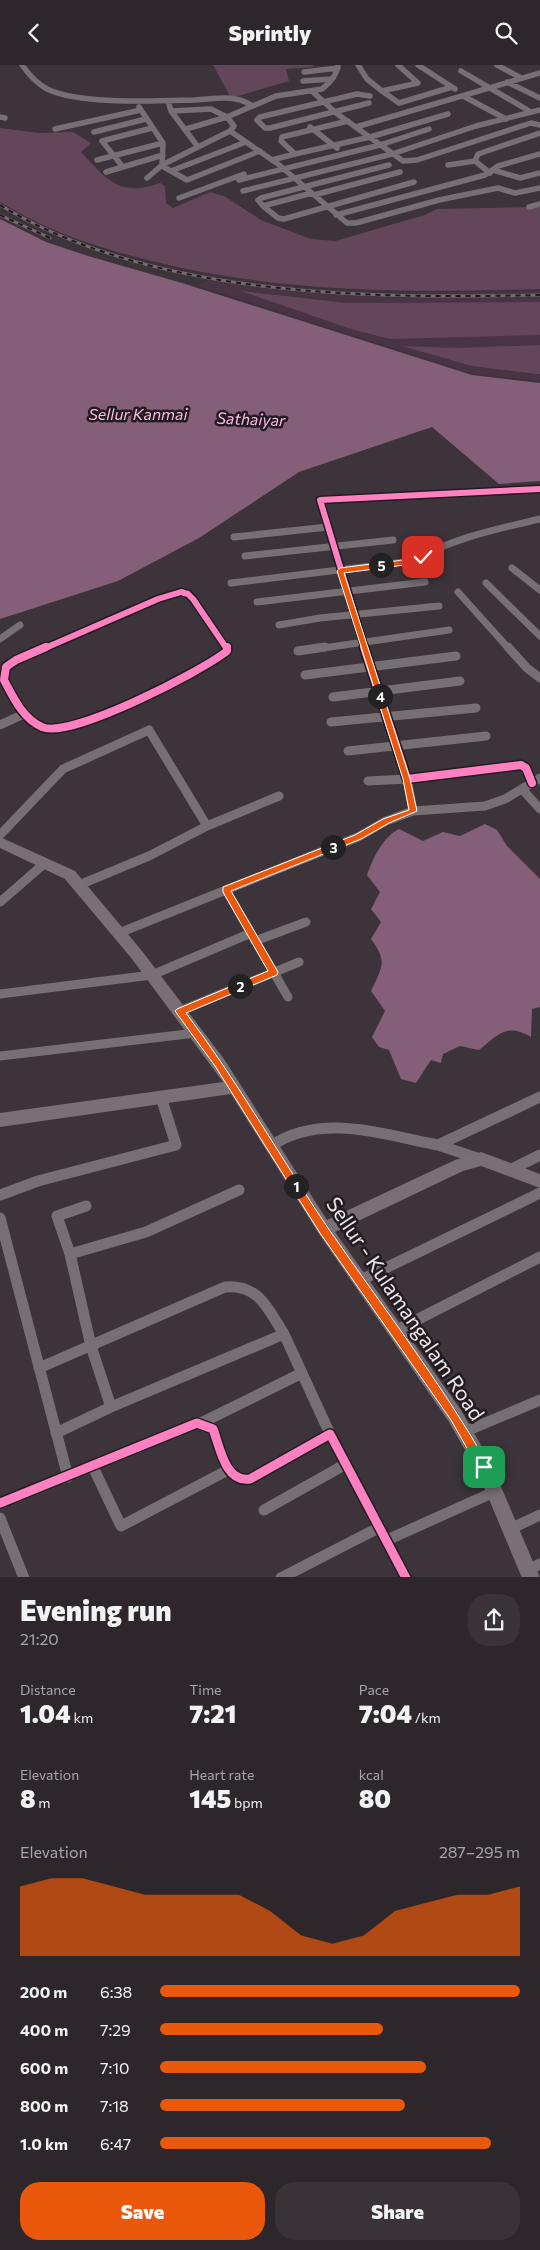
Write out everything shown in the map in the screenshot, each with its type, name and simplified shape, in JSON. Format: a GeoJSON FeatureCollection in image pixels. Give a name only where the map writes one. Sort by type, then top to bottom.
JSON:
{"type":"FeatureCollection","features":[{"type":"Feature","properties":{"kind":"main road","name":"Sellur - Kulamangalam Road"},"geometry":{"type":"LineString","coordinates":[[0,842],[70,875],[119,933],[180,1011],[234,1087],[324,1229],[361,1280],[464,1432],[484,1467],[510,1529],[533,1570]]}},
{"type":"Feature","properties":{"kind":"main road"},"geometry":{"type":"LineString","coordinates":[[0,1120],[234,1087]]}},
{"type":"Feature","properties":{"kind":"main road"},"geometry":{"type":"LineString","coordinates":[[324,1229],[460,1165],[480,1159],[540,1181]]}},
{"type":"Feature","properties":{"kind":"street"},"geometry":{"type":"LineString","coordinates":[[22,65],[39,85],[55,92],[99,100],[118,98],[134,101],[144,99],[168,101],[240,98],[251,105]]}},
{"type":"Feature","properties":{"kind":"street"},"geometry":{"type":"LineString","coordinates":[[358,65],[366,79],[399,103],[452,87]]}},
{"type":"Feature","properties":{"kind":"street"},"geometry":{"type":"LineString","coordinates":[[382,91],[418,83],[398,65]]}},
{"type":"Feature","properties":{"kind":"street"},"geometry":{"type":"LineString","coordinates":[[418,65],[464,95],[506,119]]}},
{"type":"Feature","properties":{"kind":"street"},"geometry":{"type":"LineString","coordinates":[[497,65],[521,78]]}},
{"type":"Feature","properties":{"kind":"street"},"geometry":{"type":"LineString","coordinates":[[326,67],[333,77]]}},
{"type":"Feature","properties":{"kind":"street"},"geometry":{"type":"LineString","coordinates":[[186,129],[227,117],[251,105],[276,96],[313,92],[326,87],[338,67],[326,67],[304,72]]}},
{"type":"Feature","properties":{"kind":"street"},"geometry":{"type":"LineString","coordinates":[[460,71],[532,112]]}},
{"type":"Feature","properties":{"kind":"street"},"geometry":{"type":"LineString","coordinates":[[356,127],[539,73]]}},
{"type":"Feature","properties":{"kind":"street"},"geometry":{"type":"LineString","coordinates":[[303,81],[333,77]]}},
{"type":"Feature","properties":{"kind":"street"},"geometry":{"type":"LineString","coordinates":[[507,82],[540,98]]}},
{"type":"Feature","properties":{"kind":"street"},"geometry":{"type":"LineString","coordinates":[[313,92],[336,113],[406,162],[531,123],[540,125]]}},
{"type":"Feature","properties":{"kind":"street"},"geometry":{"type":"LineString","coordinates":[[369,103],[336,113],[270,128],[264,127],[258,118],[357,94],[370,96]]}},
{"type":"Feature","properties":{"kind":"street"},"geometry":{"type":"LineString","coordinates":[[134,101],[163,143],[162,165]]}},
{"type":"Feature","properties":{"kind":"street"},"geometry":{"type":"LineString","coordinates":[[168,101],[171,111],[198,147]]}},
{"type":"Feature","properties":{"kind":"street"},"geometry":{"type":"LineString","coordinates":[[147,178],[162,165],[230,131],[234,126],[227,117],[211,109],[171,111]]}},
{"type":"Feature","properties":{"kind":"street"},"geometry":{"type":"LineString","coordinates":[[243,191],[392,154],[540,109]]}},
{"type":"Feature","properties":{"kind":"street"},"geometry":{"type":"LineString","coordinates":[[55,129],[141,110]]}},
{"type":"Feature","properties":{"kind":"street"},"geometry":{"type":"LineString","coordinates":[[288,111],[358,163]]}},
{"type":"Feature","properties":{"kind":"street"},"geometry":{"type":"LineString","coordinates":[[272,160],[370,137],[448,114]]}},
{"type":"Feature","properties":{"kind":"street"},"geometry":{"type":"LineString","coordinates":[[94,132],[146,119]]}},
{"type":"Feature","properties":{"kind":"street"},"geometry":{"type":"LineString","coordinates":[[270,128],[282,137],[348,121]]}},
{"type":"Feature","properties":{"kind":"street"},"geometry":{"type":"LineString","coordinates":[[402,127],[438,153]]}},
{"type":"Feature","properties":{"kind":"street"},"geometry":{"type":"LineString","coordinates":[[122,167],[102,141],[152,128]]}},
{"type":"Feature","properties":{"kind":"street"},"geometry":{"type":"LineString","coordinates":[[239,180],[380,145],[429,129]]}},
{"type":"Feature","properties":{"kind":"street"},"geometry":{"type":"LineString","coordinates":[[230,131],[278,164],[336,215],[348,223],[356,223],[439,200],[501,188],[512,193],[540,188]]}},
{"type":"Feature","properties":{"kind":"street"},"geometry":{"type":"LineString","coordinates":[[476,161],[476,156],[483,151],[540,133]]}},
{"type":"Feature","properties":{"kind":"street"},"geometry":{"type":"LineString","coordinates":[[282,137],[281,141],[295,154]]}},
{"type":"Feature","properties":{"kind":"street"},"geometry":{"type":"LineString","coordinates":[[171,171],[246,142]]}},
{"type":"Feature","properties":{"kind":"street"},"geometry":{"type":"LineString","coordinates":[[97,160],[163,143]]}},
{"type":"Feature","properties":{"kind":"street"},"geometry":{"type":"LineString","coordinates":[[162,165],[184,180],[191,179],[260,151]]}},
{"type":"Feature","properties":{"kind":"street"},"geometry":{"type":"LineString","coordinates":[[336,215],[491,171],[540,154]]}},
{"type":"Feature","properties":{"kind":"street"},"geometry":{"type":"LineString","coordinates":[[106,172],[163,155]]}},
{"type":"Feature","properties":{"kind":"street"},"geometry":{"type":"LineString","coordinates":[[448,165],[476,161],[491,171],[520,178]]}},
{"type":"Feature","properties":{"kind":"street"},"geometry":{"type":"LineString","coordinates":[[179,197],[206,189],[237,176],[278,164]]}},
{"type":"Feature","properties":{"kind":"street"},"geometry":{"type":"LineString","coordinates":[[389,165],[258,199],[263,207],[282,219],[414,182]]}},
{"type":"Feature","properties":{"kind":"street"},"geometry":{"type":"LineString","coordinates":[[263,207],[400,172]]}},
{"type":"Feature","properties":{"kind":"street"},"geometry":{"type":"LineString","coordinates":[[501,188],[500,185],[540,173]]}},
{"type":"Feature","properties":{"kind":"street"},"geometry":{"type":"LineString","coordinates":[[529,207],[540,204]]}},
{"type":"Feature","properties":{"kind":"street"},"geometry":{"type":"LineString","coordinates":[[413,811],[406,779],[346,591],[320,500],[540,489]]}},
{"type":"Feature","properties":{"kind":"street"},"geometry":{"type":"LineString","coordinates":[[232,583],[340,571],[420,559],[428,551],[453,542],[540,519]]}},
{"type":"Feature","properties":{"kind":"street"},"geometry":{"type":"LineString","coordinates":[[234,537],[328,527]]}},
{"type":"Feature","properties":{"kind":"street"},"geometry":{"type":"LineString","coordinates":[[245,556],[393,540]]}},
{"type":"Feature","properties":{"kind":"street"},"geometry":{"type":"LineString","coordinates":[[512,568],[540,590]]}},
{"type":"Feature","properties":{"kind":"street"},"geometry":{"type":"LineString","coordinates":[[257,602],[424,582]]}},
{"type":"Feature","properties":{"kind":"street"},"geometry":{"type":"LineString","coordinates":[[486,583],[540,636]]}},
{"type":"Feature","properties":{"kind":"street"},"geometry":{"type":"LineString","coordinates":[[181,592],[188,594],[227,645],[227,651],[223,657],[207,667],[70,727],[50,730],[32,721],[26,713],[4,680],[6,667],[16,659],[171,593],[181,592]]}},
{"type":"Feature","properties":{"kind":"street"},"geometry":{"type":"LineString","coordinates":[[458,592],[527,668],[540,678]]}},
{"type":"Feature","properties":{"kind":"street"},"geometry":{"type":"LineString","coordinates":[[279,625],[439,606]]}},
{"type":"Feature","properties":{"kind":"street"},"geometry":{"type":"LineString","coordinates":[[0,639],[20,625]]}},
{"type":"Feature","properties":{"kind":"street"},"geometry":{"type":"LineString","coordinates":[[298,651],[449,630]]}},
{"type":"Feature","properties":{"kind":"street"},"geometry":{"type":"LineString","coordinates":[[305,675],[456,656]]}},
{"type":"Feature","properties":{"kind":"street"},"geometry":{"type":"LineString","coordinates":[[333,697],[460,681]]}},
{"type":"Feature","properties":{"kind":"street"},"geometry":{"type":"LineString","coordinates":[[331,722],[476,708]]}},
{"type":"Feature","properties":{"kind":"street"},"geometry":{"type":"LineString","coordinates":[[0,725],[26,713]]}},
{"type":"Feature","properties":{"kind":"street"},"geometry":{"type":"LineString","coordinates":[[0,835],[63,769],[149,730],[188,790],[207,826]]}},
{"type":"Feature","properties":{"kind":"street"},"geometry":{"type":"LineString","coordinates":[[348,751],[486,736]]}},
{"type":"Feature","properties":{"kind":"street"},"geometry":{"type":"LineString","coordinates":[[119,933],[358,837],[386,821],[413,811],[485,806],[505,799],[536,781],[526,768],[521,765],[406,779],[368,781]]}},
{"type":"Feature","properties":{"kind":"street"},"geometry":{"type":"LineString","coordinates":[[522,789],[540,809]]}},
{"type":"Feature","properties":{"kind":"street"},"geometry":{"type":"LineString","coordinates":[[79,885],[148,856],[207,826],[279,797]]}},
{"type":"Feature","properties":{"kind":"street"},"geometry":{"type":"LineString","coordinates":[[0,902],[45,863]]}},
{"type":"Feature","properties":{"kind":"street"},"geometry":{"type":"LineString","coordinates":[[226,890],[288,997]]}},
{"type":"Feature","properties":{"kind":"street"},"geometry":{"type":"LineString","coordinates":[[0,994],[152,975],[253,937],[306,922]]}},
{"type":"Feature","properties":{"kind":"street"},"geometry":{"type":"LineString","coordinates":[[180,1011],[299,962]]}},
{"type":"Feature","properties":{"kind":"street"},"geometry":{"type":"LineString","coordinates":[[0,1056],[196,1033]]}},
{"type":"Feature","properties":{"kind":"street"},"geometry":{"type":"LineString","coordinates":[[0,1195],[38,1181],[176,1145],[161,1097]]}},
{"type":"Feature","properties":{"kind":"street"},"geometry":{"type":"LineString","coordinates":[[438,1145],[540,1097]]}},
{"type":"Feature","properties":{"kind":"street"},"geometry":{"type":"LineString","coordinates":[[271,1146],[291,1134],[313,1129],[341,1128],[438,1145],[480,1159]]}},
{"type":"Feature","properties":{"kind":"street"},"geometry":{"type":"LineString","coordinates":[[510,1170],[540,1155]]}},
{"type":"Feature","properties":{"kind":"street"},"geometry":{"type":"LineString","coordinates":[[70,1254],[146,1232],[239,1190]]}},
{"type":"Feature","properties":{"kind":"street"},"geometry":{"type":"LineString","coordinates":[[361,1280],[540,1193]]}},
{"type":"Feature","properties":{"kind":"street"},"geometry":{"type":"LineString","coordinates":[[86,1205],[56,1216],[70,1254],[92,1346],[111,1407]]}},
{"type":"Feature","properties":{"kind":"street"},"geometry":{"type":"LineString","coordinates":[[0,1218],[68,1477]]}},
{"type":"Feature","properties":{"kind":"street"},"geometry":{"type":"LineString","coordinates":[[395,1331],[540,1257]]}},
{"type":"Feature","properties":{"kind":"street"},"geometry":{"type":"LineString","coordinates":[[39,1368],[226,1287],[237,1284],[247,1287],[257,1293],[284,1333],[330,1434],[406,1577]]}},
{"type":"Feature","properties":{"kind":"street"},"geometry":{"type":"LineString","coordinates":[[56,1433],[111,1407],[284,1333]]}},
{"type":"Feature","properties":{"kind":"street"},"geometry":{"type":"LineString","coordinates":[[0,1503],[93,1467],[196,1423],[201,1423],[302,1373]]}},
{"type":"Feature","properties":{"kind":"street"},"geometry":{"type":"LineString","coordinates":[[464,1432],[540,1400]]}},
{"type":"Feature","properties":{"kind":"street"},"geometry":{"type":"LineString","coordinates":[[201,1423],[214,1429],[234,1477],[240,1480],[250,1479],[330,1434]]}},
{"type":"Feature","properties":{"kind":"street"},"geometry":{"type":"LineString","coordinates":[[264,1510],[346,1464]]}},
{"type":"Feature","properties":{"kind":"street"},"geometry":{"type":"LineString","coordinates":[[93,1467],[122,1526],[230,1469]]}},
{"type":"Feature","properties":{"kind":"street"},"geometry":{"type":"LineString","coordinates":[[387,1540],[494,1492]]}},
{"type":"Feature","properties":{"kind":"street"},"geometry":{"type":"LineString","coordinates":[[510,1529],[540,1515]]}},
{"type":"Feature","properties":{"kind":"street"},"geometry":{"type":"LineString","coordinates":[[0,1518],[24,1577]]}},
{"type":"Feature","properties":{"kind":"street"},"geometry":{"type":"LineString","coordinates":[[282,1577],[380,1527]]}},
{"type":"Feature","properties":{"kind":"shaded area"},"geometry":{"type":"Polygon","coordinates":[[[213,65],[312,65],[314,67],[286,69],[289,81],[238,96],[230,96],[213,65]]]}},
{"type":"Feature","properties":{"kind":"shaded area"},"geometry":{"type":"Polygon","coordinates":[[[0,128],[39,133],[73,132],[91,143],[81,152],[106,178],[115,183],[124,187],[134,188],[160,183],[165,186],[166,203],[173,208],[210,192],[224,196],[261,220],[311,239],[335,241],[425,215],[437,209],[540,207],[540,289],[441,291],[294,285],[196,271],[110,250],[53,229],[0,202],[0,128]]]}},
{"type":"Feature","properties":{"kind":"shaded area"},"geometry":{"type":"Polygon","coordinates":[[[214,277],[299,288],[388,293],[540,291],[540,381],[475,374],[198,286],[214,277]]]}},
{"type":"Feature","properties":{"kind":"shaded area"},"geometry":{"type":"Polygon","coordinates":[[[241,291],[347,303],[540,302],[540,335],[390,339],[351,329],[241,291]]]}},
{"type":"Feature","properties":{"kind":"shaded area"},"geometry":{"type":"Polygon","coordinates":[[[540,345],[540,374],[472,366],[402,346],[458,348],[540,345]]]}},
{"type":"Feature","properties":{"kind":"water","name":"Sellur Kanmai"},"geometry":{"type":"Polygon","coordinates":[[[0,219],[46,242],[88,256],[182,283],[472,375],[540,383],[540,481],[499,484],[432,427],[299,472],[199,538],[118,581],[0,619],[0,219]]]}},
{"type":"Feature","properties":{"kind":"water"},"geometry":{"type":"Polygon","coordinates":[[[485,824],[497,830],[507,846],[540,879],[540,1007],[532,1009],[531,1037],[515,1031],[503,1032],[479,1050],[460,1046],[443,1054],[441,1063],[431,1060],[416,1083],[401,1079],[389,1050],[379,1047],[372,1037],[385,1011],[371,991],[382,965],[380,953],[371,939],[381,922],[371,909],[380,892],[367,875],[383,843],[399,829],[423,841],[443,832],[460,836],[485,824]]]}},
{"type":"Feature","properties":{"kind":"railway"},"geometry":{"type":"LineString","coordinates":[[0,205],[60,235],[124,258],[192,275],[262,286],[333,293],[404,296],[540,295]]}},
{"type":"Feature","properties":{"kind":"railway"},"geometry":{"type":"LineString","coordinates":[[0,215],[50,238]]}},
{"type":"Feature","properties":{"kind":"cycle path"},"geometry":{"type":"LineString","coordinates":[[532,783],[526,768],[521,765],[407,779],[356,622],[320,500],[540,489]]}},
{"type":"Feature","properties":{"kind":"cycle path"},"geometry":{"type":"LineString","coordinates":[[181,592],[188,594],[193,599],[227,646],[227,651],[216,659],[197,671],[141,698],[63,728],[50,730],[42,728],[28,717],[17,703],[4,680],[6,667],[16,660],[158,599],[181,592]]}},
{"type":"Feature","properties":{"kind":"cycle path"},"geometry":{"type":"LineString","coordinates":[[0,1503],[197,1423],[213,1429],[228,1468],[235,1477],[242,1480],[250,1479],[330,1434],[405,1577]]}},
{"type":"Feature","properties":{"kind":"route"},"geometry":{"type":"LineString","coordinates":[[423,557],[417,561],[340,571],[396,746],[413,811],[386,821],[358,837],[226,890],[274,972],[180,1011],[219,1063],[324,1229],[455,1416],[484,1467]]}},
{"type":"Feature","properties":{"kind":"water label","name":"Sathaiyar"},"geometry":{"type":"Point","coordinates":[251,419]}}]}
